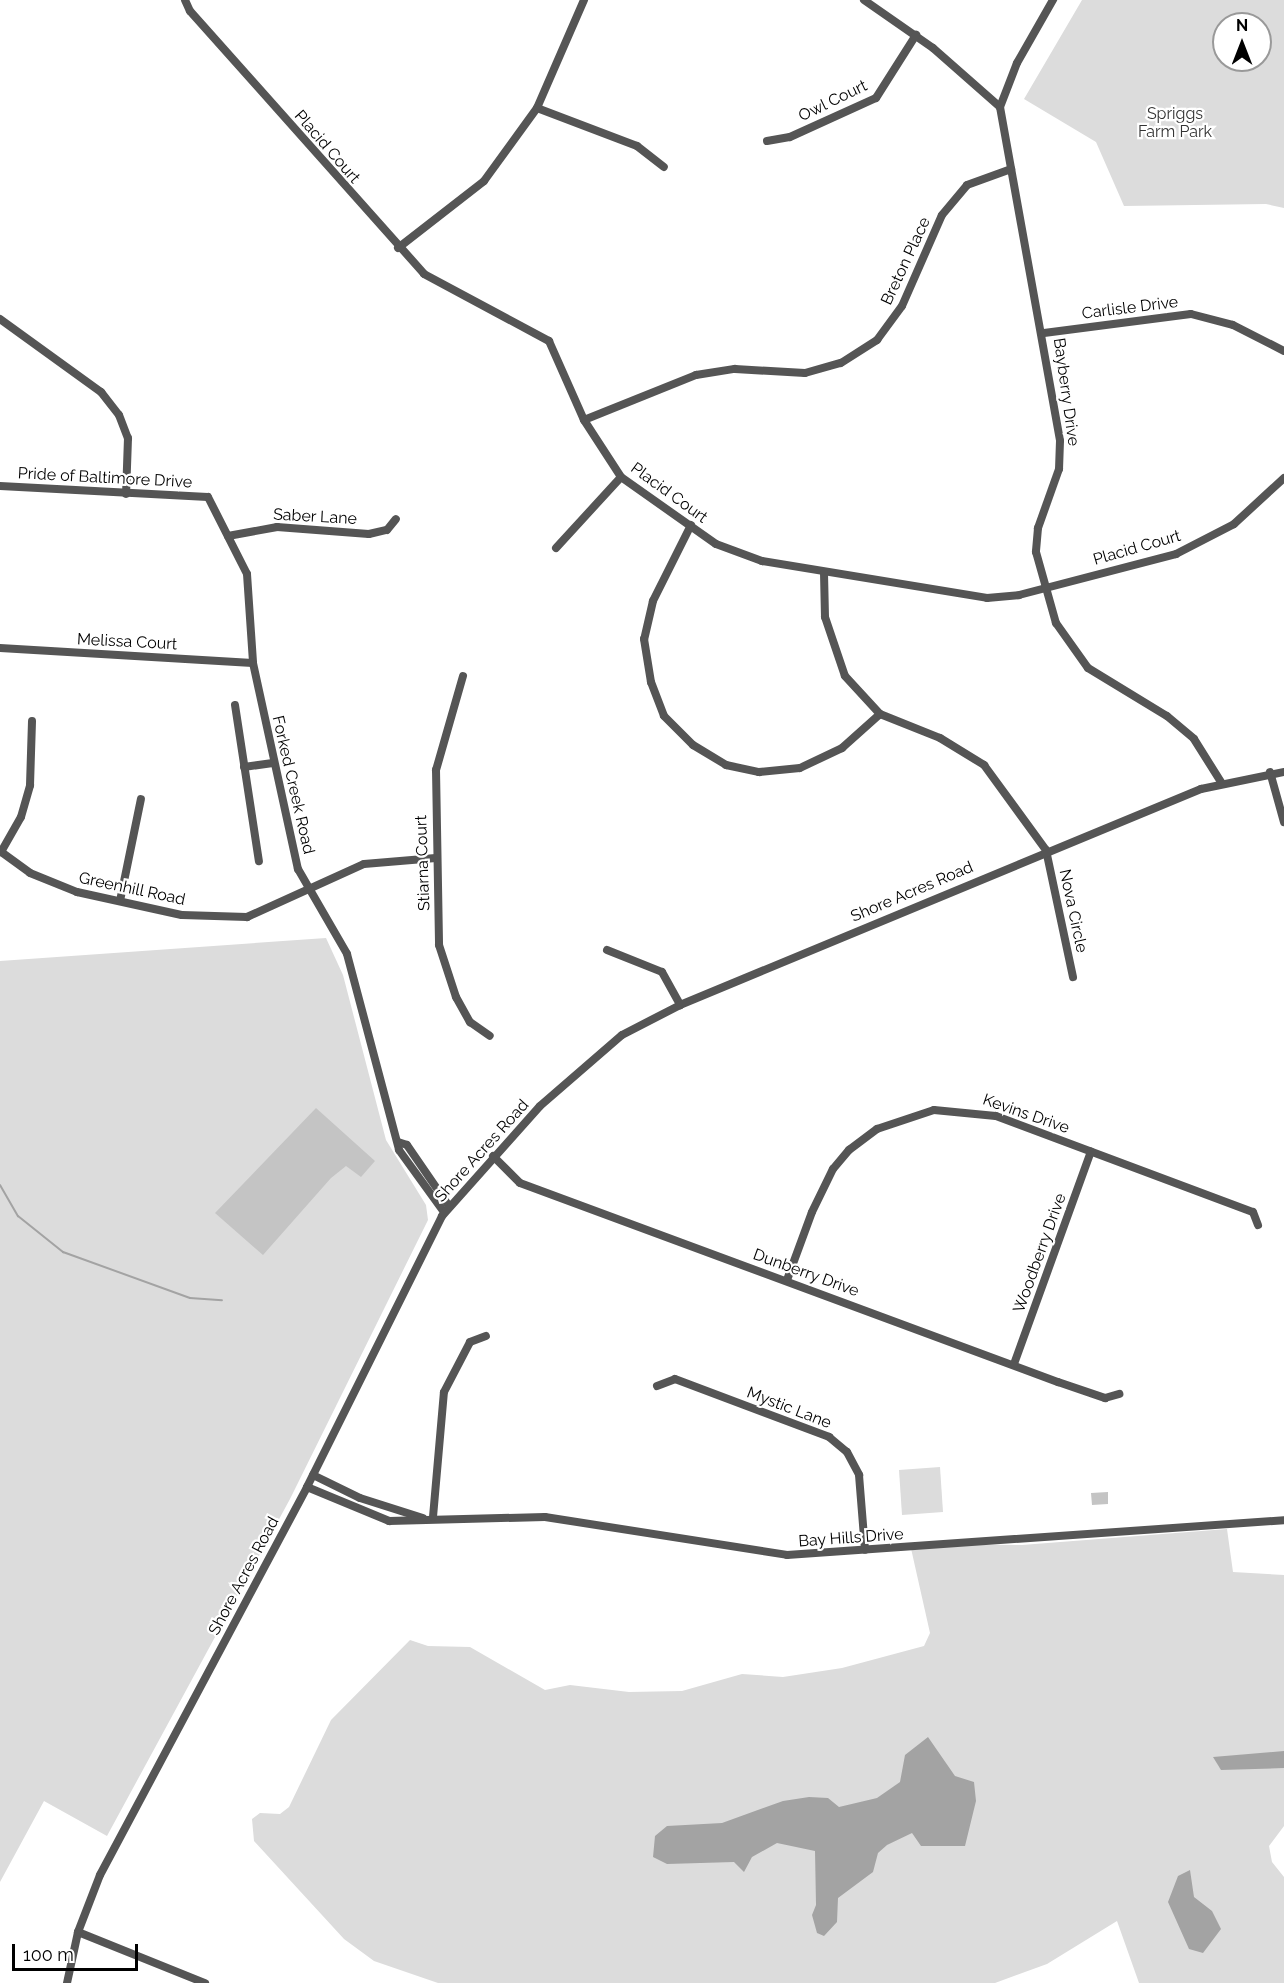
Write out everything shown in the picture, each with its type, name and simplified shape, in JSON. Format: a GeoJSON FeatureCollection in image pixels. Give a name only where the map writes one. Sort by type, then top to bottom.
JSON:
{"type":"FeatureCollection","features":[{"type":"Feature","properties":{"kind":"street","name":"Placid Court"},"geometry":{"type":"LineString","coordinates":[[185,0],[190,12],[398,248],[424,274],[549,341],[584,420],[621,477],[716,544],[762,561],[987,598],[1042,588],[1176,554],[1234,524],[1284,478]]}},
{"type":"Feature","properties":{"kind":"street"},"geometry":{"type":"LineString","coordinates":[[398,248],[484,181],[537,108],[584,0]]}},
{"type":"Feature","properties":{"kind":"street"},"geometry":{"type":"LineString","coordinates":[[864,0],[916,35],[1000,107],[1017,63],[1053,0]]}},
{"type":"Feature","properties":{"kind":"street","name":"Owl Court"},"geometry":{"type":"LineString","coordinates":[[767,141],[790,137],[876,98],[916,35]]}},
{"type":"Feature","properties":{"kind":"street","name":"Bayberry Drive"},"geometry":{"type":"LineString","coordinates":[[1000,107],[1044,333],[1062,455],[1036,538],[1042,588],[1075,654],[1101,677],[1180,726],[1204,752],[1221,782]]}},
{"type":"Feature","properties":{"kind":"street"},"geometry":{"type":"LineString","coordinates":[[537,108],[637,146],[664,166]]}},
{"type":"Feature","properties":{"kind":"street","name":"Breton Place"},"geometry":{"type":"LineString","coordinates":[[584,420],[696,375],[735,369],[805,373],[844,362],[877,340],[902,306],[942,215],[967,185],[1011,169]]}},
{"type":"Feature","properties":{"kind":"street","name":"Carlisle Drive"},"geometry":{"type":"LineString","coordinates":[[1044,333],[1191,314],[1233,325],[1284,351]]}},
{"type":"Feature","properties":{"kind":"street"},"geometry":{"type":"LineString","coordinates":[[0,319],[101,392],[119,415],[128,438],[126,494]]}},
{"type":"Feature","properties":{"kind":"street"},"geometry":{"type":"LineString","coordinates":[[556,548],[621,477]]}},
{"type":"Feature","properties":{"kind":"street","name":"Pride of Baltimore Drive"},"geometry":{"type":"LineString","coordinates":[[0,486],[208,497]]}},
{"type":"Feature","properties":{"kind":"street","name":"Forked Creek Road"},"geometry":{"type":"LineString","coordinates":[[208,497],[247,574],[253,663],[273,763],[298,869],[347,954],[398,1142],[415,1176],[446,1209]]}},
{"type":"Feature","properties":{"kind":"street","name":"Saber Lane"},"geometry":{"type":"LineString","coordinates":[[228,536],[277,527],[369,534],[387,530],[396,519]]}},
{"type":"Feature","properties":{"kind":"street"},"geometry":{"type":"LineString","coordinates":[[692,525],[653,601],[644,639],[651,682],[664,716],[693,745],[726,765],[759,771],[800,768],[842,748],[880,714]]}},
{"type":"Feature","properties":{"kind":"street"},"geometry":{"type":"LineString","coordinates":[[824,573],[825,617],[833,650],[845,675],[880,714],[940,738],[984,765],[1046,850]]}},
{"type":"Feature","properties":{"kind":"street","name":"Melissa Court"},"geometry":{"type":"LineString","coordinates":[[0,648],[253,663]]}},
{"type":"Feature","properties":{"kind":"street","name":"Stiarna Court"},"geometry":{"type":"LineString","coordinates":[[463,676],[436,770],[439,945],[470,1022],[490,1036]]}},
{"type":"Feature","properties":{"kind":"street"},"geometry":{"type":"LineString","coordinates":[[235,705],[259,861]]}},
{"type":"Feature","properties":{"kind":"street"},"geometry":{"type":"LineString","coordinates":[[0,851],[21,817],[30,785],[32,721]]}},
{"type":"Feature","properties":{"kind":"street"},"geometry":{"type":"LineString","coordinates":[[244,767],[273,763]]}},
{"type":"Feature","properties":{"kind":"street"},"geometry":{"type":"LineString","coordinates":[[1270,772],[1284,822]]}},
{"type":"Feature","properties":{"kind":"street","name":"Shore Acres Road"},"geometry":{"type":"LineString","coordinates":[[67,1983],[78,1932],[100,1875],[307,1487],[446,1209],[493,1156],[596,1056],[622,1035],[680,1005],[1046,850],[1221,782],[1270,772],[1284,772]]}},
{"type":"Feature","properties":{"kind":"street"},"geometry":{"type":"LineString","coordinates":[[120,901],[141,799]]}},
{"type":"Feature","properties":{"kind":"street","name":"Nova Circle"},"geometry":{"type":"LineString","coordinates":[[1046,850],[1073,977]]}},
{"type":"Feature","properties":{"kind":"street","name":"Greenhill Road"},"geometry":{"type":"LineString","coordinates":[[0,851],[30,873],[77,892],[182,915],[247,917],[364,864],[436,858]]}},
{"type":"Feature","properties":{"kind":"street"},"geometry":{"type":"LineString","coordinates":[[606,950],[662,972],[680,1005]]}},
{"type":"Feature","properties":{"kind":"street","name":"Kevins Drive"},"geometry":{"type":"LineString","coordinates":[[787,1280],[833,1169],[858,1142],[899,1119],[934,1110],[975,1110],[1092,1151],[1253,1212],[1258,1225]]}},
{"type":"Feature","properties":{"kind":"street","name":"Woodberry Drive"},"geometry":{"type":"LineString","coordinates":[[1014,1364],[1092,1151]]}},
{"type":"Feature","properties":{"kind":"street","name":"Dunberry Drive"},"geometry":{"type":"LineString","coordinates":[[493,1156],[520,1183],[1105,1398],[1119,1394]]}},
{"type":"Feature","properties":{"kind":"street"},"geometry":{"type":"LineString","coordinates":[[433,1518],[444,1392],[470,1342],[486,1336]]}},
{"type":"Feature","properties":{"kind":"street","name":"Mystic Lane"},"geometry":{"type":"LineString","coordinates":[[657,1386],[675,1379],[830,1437],[848,1452],[859,1475],[865,1550]]}},
{"type":"Feature","properties":{"kind":"street","name":"Bay Hills Drive"},"geometry":{"type":"LineString","coordinates":[[313,1474],[360,1498],[423,1518],[545,1517],[787,1555],[1284,1520]]}},
{"type":"Feature","properties":{"kind":"street","name":"Bay Hills Drive"},"geometry":{"type":"LineString","coordinates":[[307,1487],[389,1521],[413,1524],[423,1518]]}},
{"type":"Feature","properties":{"kind":"street"},"geometry":{"type":"LineString","coordinates":[[78,1932],[205,1983]]}},
{"type":"Feature","properties":{"kind":"green space","name":"Spriggs Farm Park"},"geometry":{"type":"Polygon","coordinates":[[[1082,0],[1284,0],[1284,208],[1266,204],[1124,206],[1096,142],[1024,99],[1082,0]]]}},
{"type":"Feature","properties":{"kind":"green space"},"geometry":{"type":"Polygon","coordinates":[[[326,938],[343,975],[386,1140],[426,1205],[428,1220],[290,1499],[107,1836],[44,1801],[0,1882],[0,961],[326,938]]]}},
{"type":"Feature","properties":{"kind":"green space"},"geometry":{"type":"Polygon","coordinates":[[[940,1467],[943,1512],[902,1515],[899,1470],[940,1467]]]}},
{"type":"Feature","properties":{"kind":"green space"},"geometry":{"type":"Polygon","coordinates":[[[1227,1529],[1233,1572],[1284,1575],[1284,1826],[1269,1846],[1272,1862],[1284,1877],[1284,1983],[1139,1983],[1117,1921],[1047,1964],[995,1983],[438,1983],[374,1961],[344,1939],[254,1841],[252,1819],[260,1813],[280,1814],[289,1807],[331,1720],[410,1640],[428,1646],[470,1647],[545,1690],[570,1685],[629,1692],[682,1691],[742,1674],[783,1677],[842,1668],[924,1646],[930,1633],[910,1544],[1022,1545],[1227,1529]]]}},
{"type":"Feature","properties":{"kind":"shaded area"},"geometry":{"type":"Polygon","coordinates":[[[928,1737],[955,1776],[974,1782],[976,1801],[965,1846],[921,1846],[912,1833],[887,1845],[878,1853],[873,1872],[838,1898],[837,1922],[824,1936],[817,1933],[812,1915],[816,1905],[815,1851],[777,1843],[752,1857],[744,1872],[734,1862],[667,1864],[653,1857],[655,1836],[667,1826],[722,1823],[783,1801],[809,1797],[828,1798],[839,1807],[877,1798],[900,1782],[905,1755],[928,1737]]]}},
{"type":"Feature","properties":{"kind":"shaded area"},"geometry":{"type":"Polygon","coordinates":[[[1284,1751],[1284,1768],[1221,1770],[1213,1757],[1284,1751]]]}},
{"type":"Feature","properties":{"kind":"shaded area"},"geometry":{"type":"Polygon","coordinates":[[[1190,1870],[1194,1897],[1212,1911],[1221,1929],[1203,1953],[1189,1949],[1168,1902],[1178,1876],[1190,1870]]]}},
{"type":"Feature","properties":{"kind":"building"},"geometry":{"type":"Polygon","coordinates":[[[316,1108],[375,1161],[361,1177],[346,1166],[331,1178],[263,1255],[215,1213],[316,1108]]]}},
{"type":"Feature","properties":{"kind":"building"},"geometry":{"type":"Polygon","coordinates":[[[1108,1492],[1108,1504],[1092,1505],[1091,1493],[1108,1492]]]}},
{"type":"Feature","properties":{"kind":"waterway"},"geometry":{"type":"LineString","coordinates":[[0,1185],[18,1216],[63,1252],[190,1298],[222,1300]]}}]}
